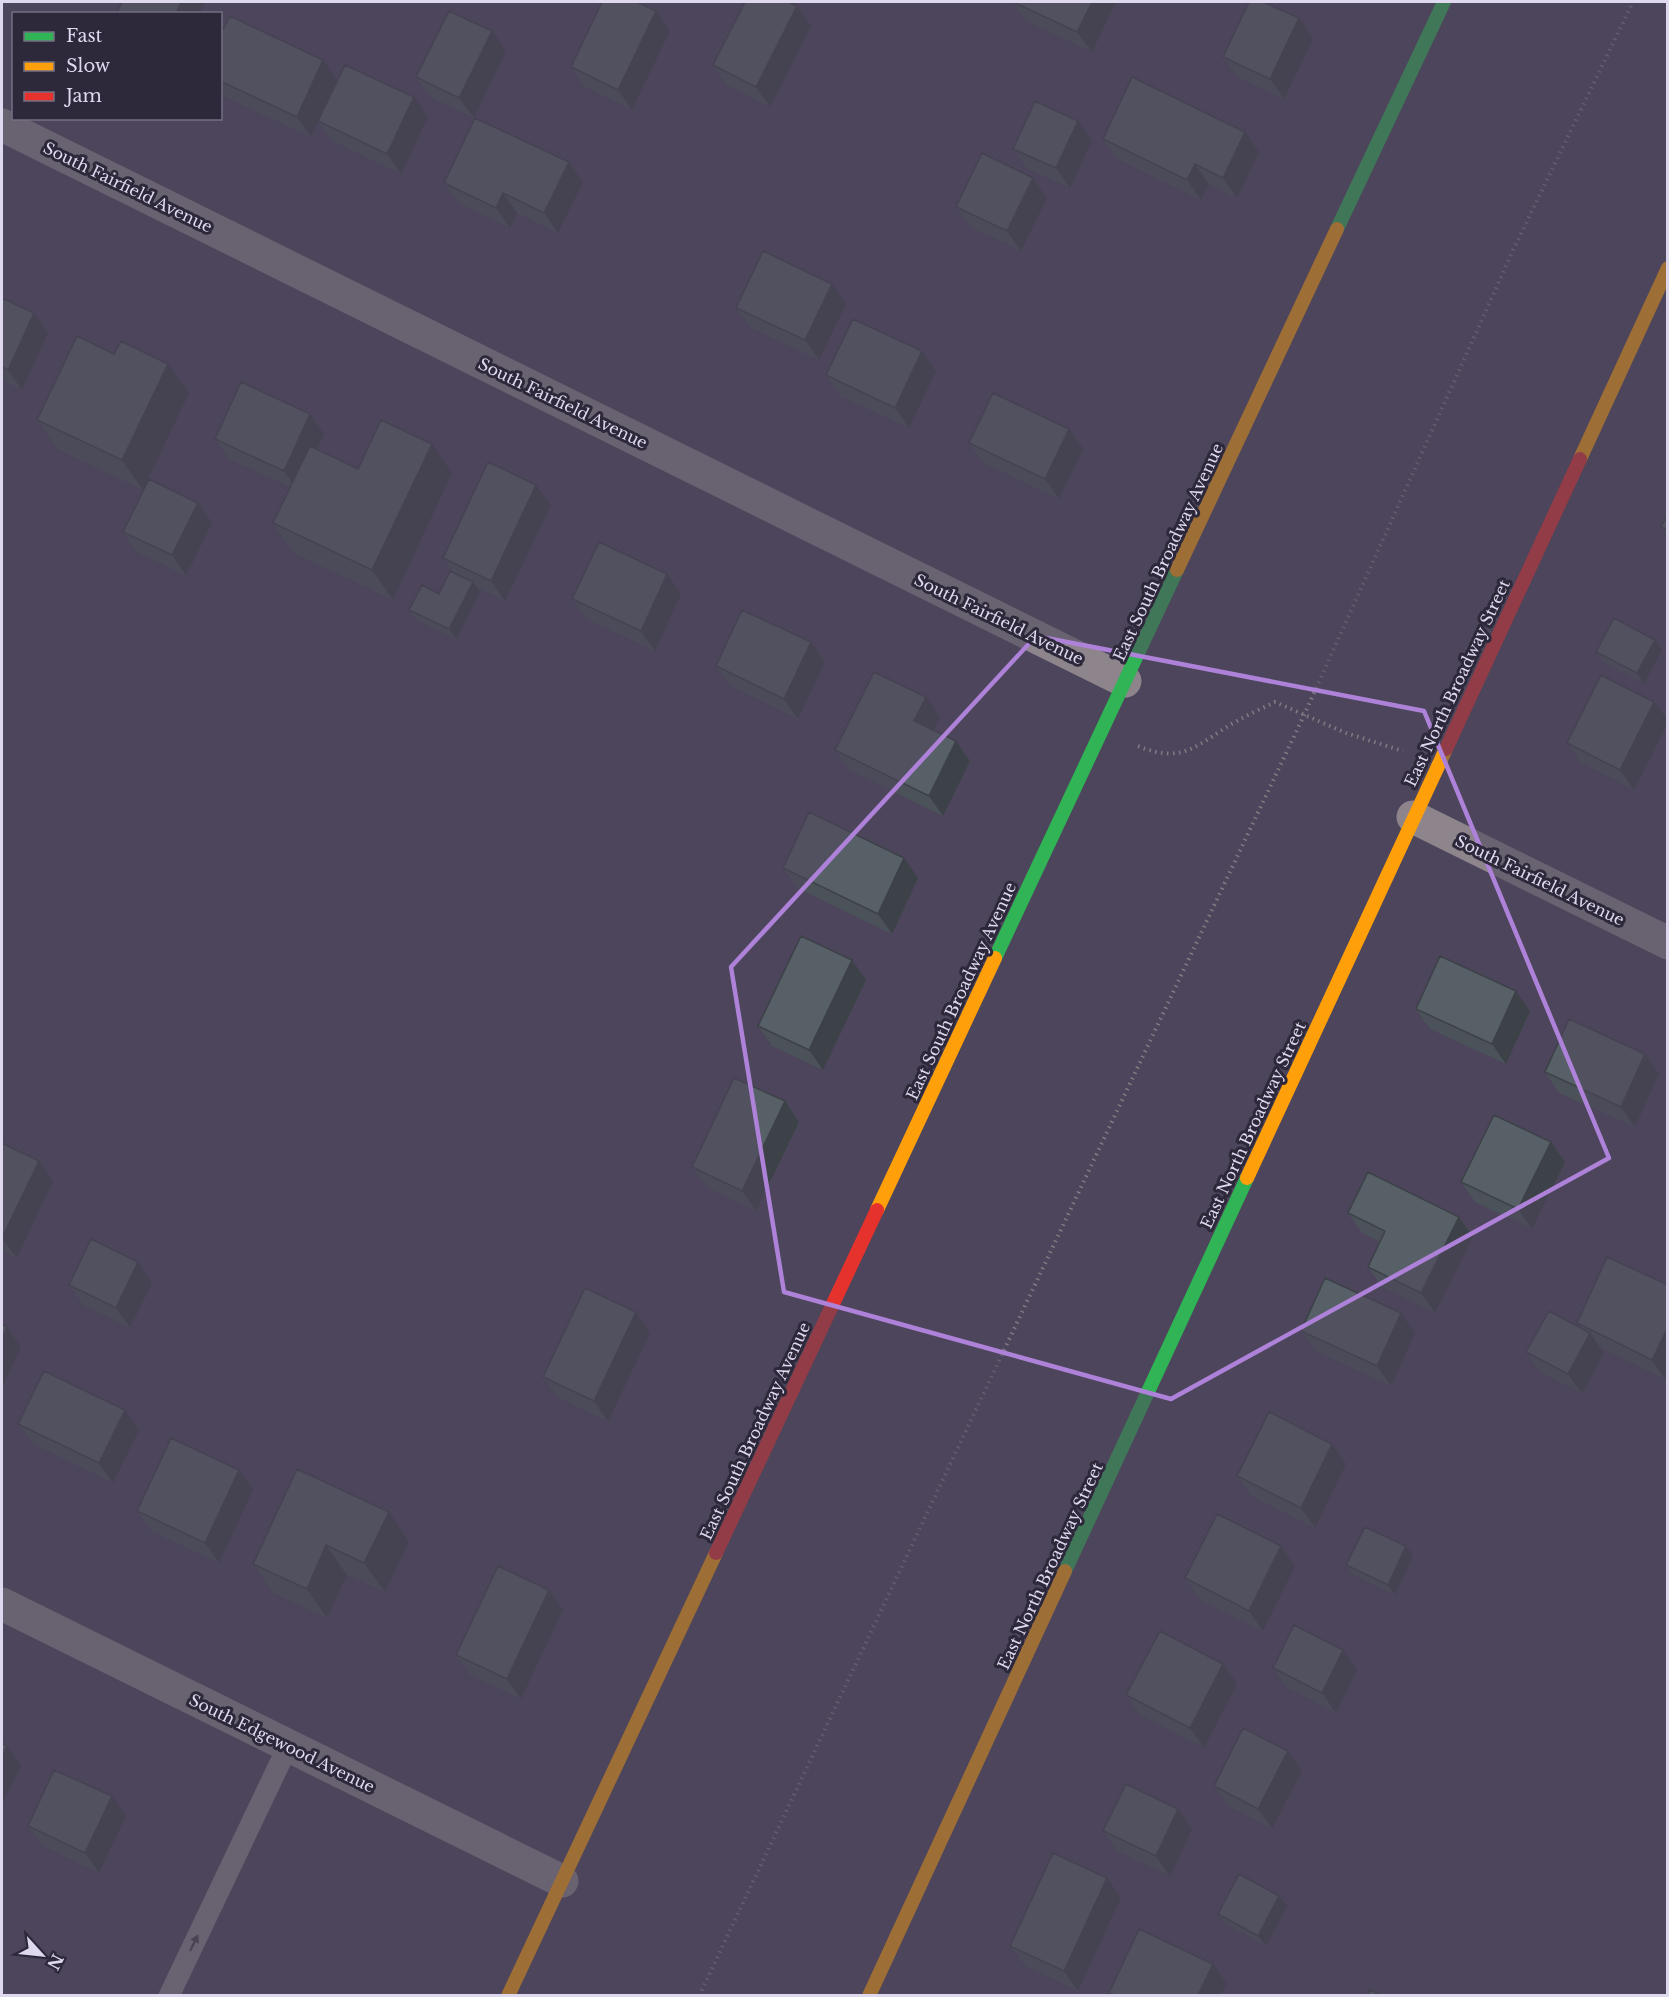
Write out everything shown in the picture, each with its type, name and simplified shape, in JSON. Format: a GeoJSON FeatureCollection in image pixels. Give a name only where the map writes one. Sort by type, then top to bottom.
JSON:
{"type":"FeatureCollection","features":[{"type":"Feature","properties":{"kind":"street","name":"East South Broadway Avenue"},"geometry":{"type":"LineString","coordinates":[[508,1995],[1444,2]]}},
{"type":"Feature","properties":{"kind":"street","name":"South Fairfield Avenue"},"geometry":{"type":"LineString","coordinates":[[2,125],[1125,681]]}},
{"type":"Feature","properties":{"kind":"street","name":"East North Broadway Street"},"geometry":{"type":"LineString","coordinates":[[870,1995],[1668,267]]}},
{"type":"Feature","properties":{"kind":"street","name":"South Fairfield Avenue"},"geometry":{"type":"LineString","coordinates":[[1413,817],[1668,943]]}},
{"type":"Feature","properties":{"kind":"street","name":"South Edgewood Avenue"},"geometry":{"type":"LineString","coordinates":[[2,1604],[562,1881]]}},
{"type":"Feature","properties":{"kind":"lane"},"geometry":{"type":"LineString","coordinates":[[169,1995],[288,1746]]}},
{"type":"Feature","properties":{"kind":"path"},"geometry":{"type":"LineString","coordinates":[[699,1995],[1305,713],[1515,246],[1633,2]]}},
{"type":"Feature","properties":{"kind":"path"},"geometry":{"type":"LineString","coordinates":[[1102,730],[1151,751],[1175,755],[1195,749],[1237,721],[1275,702],[1305,713],[1346,733],[1397,748],[1437,766]]}},
{"type":"Feature","properties":{"kind":"highlighted area"},"geometry":{"type":"Polygon","coordinates":[[[1036,636],[1424,711],[1609,1158],[1171,1399],[784,1292],[731,967],[1036,636]]]}},
{"type":"Feature","properties":{"kind":"building"},"geometry":{"type":"Polygon","coordinates":[[[122,2],[181,2],[177,12],[117,12],[122,2]]]}},
{"type":"Feature","properties":{"kind":"building"},"geometry":{"type":"Polygon","coordinates":[[[602,2],[637,2],[656,11],[618,90],[571,67],[602,2]]]}},
{"type":"Feature","properties":{"kind":"building"},"geometry":{"type":"Polygon","coordinates":[[[745,2],[788,2],[797,6],[756,87],[713,65],[745,2]]]}},
{"type":"Feature","properties":{"kind":"building"},"geometry":{"type":"Polygon","coordinates":[[[1013,2],[1092,2],[1077,32],[1013,2]]]}},
{"type":"Feature","properties":{"kind":"building"},"geometry":{"type":"Polygon","coordinates":[[[1249,2],[1263,2],[1299,18],[1270,79],[1223,57],[1249,2]]]}},
{"type":"Feature","properties":{"kind":"building"},"geometry":{"type":"Polygon","coordinates":[[[449,11],[492,31],[459,98],[416,77],[449,11]]]}},
{"type":"Feature","properties":{"kind":"building"},"geometry":{"type":"Polygon","coordinates":[[[230,16],[323,60],[297,117],[222,82],[222,31],[230,16]]]}},
{"type":"Feature","properties":{"kind":"building"},"geometry":{"type":"Polygon","coordinates":[[[345,65],[414,97],[387,154],[318,121],[345,65]]]}},
{"type":"Feature","properties":{"kind":"building"},"geometry":{"type":"Polygon","coordinates":[[[1132,77],[1245,132],[1223,178],[1195,164],[1187,180],[1103,139],[1132,77]]]}},
{"type":"Feature","properties":{"kind":"building"},"geometry":{"type":"Polygon","coordinates":[[[1035,101],[1078,121],[1056,168],[1013,149],[1035,101]]]}},
{"type":"Feature","properties":{"kind":"building"},"geometry":{"type":"Polygon","coordinates":[[[475,118],[569,162],[544,213],[503,193],[496,208],[444,183],[475,118]]]}},
{"type":"Feature","properties":{"kind":"building"},"geometry":{"type":"Polygon","coordinates":[[[982,153],[1033,178],[1007,231],[956,207],[982,153]]]}},
{"type":"Feature","properties":{"kind":"building"},"geometry":{"type":"Polygon","coordinates":[[[763,251],[832,284],[805,340],[736,308],[763,251]]]}},
{"type":"Feature","properties":{"kind":"building"},"geometry":{"type":"Polygon","coordinates":[[[2,298],[34,313],[8,370],[2,367],[2,298]]]}},
{"type":"Feature","properties":{"kind":"building"},"geometry":{"type":"Polygon","coordinates":[[[853,319],[922,351],[895,408],[826,375],[853,319]]]}},
{"type":"Feature","properties":{"kind":"building"},"geometry":{"type":"Polygon","coordinates":[[[77,336],[114,354],[121,341],[168,364],[122,460],[37,420],[77,336]]]}},
{"type":"Feature","properties":{"kind":"building"},"geometry":{"type":"Polygon","coordinates":[[[241,382],[310,414],[284,471],[215,439],[241,382]]]}},
{"type":"Feature","properties":{"kind":"building"},"geometry":{"type":"Polygon","coordinates":[[[993,393],[1069,429],[1045,479],[969,443],[993,393]]]}},
{"type":"Feature","properties":{"kind":"building"},"geometry":{"type":"Polygon","coordinates":[[[381,420],[432,444],[372,570],[273,523],[310,446],[358,469],[381,420]]]}},
{"type":"Feature","properties":{"kind":"building"},"geometry":{"type":"Polygon","coordinates":[[[488,462],[536,485],[491,581],[443,558],[488,462]]]}},
{"type":"Feature","properties":{"kind":"building"},"geometry":{"type":"Polygon","coordinates":[[[149,479],[198,503],[172,555],[123,532],[149,479]]]}},
{"type":"Feature","properties":{"kind":"building"},"geometry":{"type":"Polygon","coordinates":[[[1668,513],[1668,530],[1661,527],[1668,513]]]}},
{"type":"Feature","properties":{"kind":"building"},"geometry":{"type":"Polygon","coordinates":[[[599,542],[667,574],[641,631],[572,599],[599,542]]]}},
{"type":"Feature","properties":{"kind":"building"},"geometry":{"type":"Polygon","coordinates":[[[450,571],[473,582],[449,629],[409,610],[422,585],[439,594],[450,571]]]}},
{"type":"Feature","properties":{"kind":"building"},"geometry":{"type":"Polygon","coordinates":[[[742,610],[811,642],[784,699],[716,666],[742,610]]]}},
{"type":"Feature","properties":{"kind":"building"},"geometry":{"type":"Polygon","coordinates":[[[1614,618],[1655,640],[1637,673],[1596,652],[1614,618]]]}},
{"type":"Feature","properties":{"kind":"building"},"geometry":{"type":"Polygon","coordinates":[[[874,672],[926,697],[914,721],[956,741],[929,796],[835,750],[874,672]]]}},
{"type":"Feature","properties":{"kind":"building"},"geometry":{"type":"Polygon","coordinates":[[[1601,675],[1654,702],[1620,770],[1567,743],[1601,675]]]}},
{"type":"Feature","properties":{"kind":"building"},"geometry":{"type":"Polygon","coordinates":[[[809,812],[904,858],[878,914],[783,868],[809,812]]]}},
{"type":"Feature","properties":{"kind":"building"},"geometry":{"type":"Polygon","coordinates":[[[801,936],[852,960],[809,1050],[758,1026],[801,936]]]}},
{"type":"Feature","properties":{"kind":"building"},"geometry":{"type":"Polygon","coordinates":[[[1440,956],[1516,991],[1492,1044],[1416,1009],[1440,956]]]}},
{"type":"Feature","properties":{"kind":"building"},"geometry":{"type":"Polygon","coordinates":[[[1569,1019],[1645,1054],[1621,1107],[1545,1072],[1569,1019]]]}},
{"type":"Feature","properties":{"kind":"building"},"geometry":{"type":"Polygon","coordinates":[[[734,1078],[785,1101],[742,1191],[692,1167],[734,1078]]]}},
{"type":"Feature","properties":{"kind":"building"},"geometry":{"type":"Polygon","coordinates":[[[1494,1115],[1551,1142],[1518,1209],[1461,1182],[1494,1115]]]}},
{"type":"Feature","properties":{"kind":"building"},"geometry":{"type":"Polygon","coordinates":[[[2,1143],[39,1161],[2,1238],[2,1143]]]}},
{"type":"Feature","properties":{"kind":"building"},"geometry":{"type":"Polygon","coordinates":[[[1368,1172],[1459,1217],[1421,1293],[1368,1267],[1385,1231],[1348,1213],[1368,1172]]]}},
{"type":"Feature","properties":{"kind":"building"},"geometry":{"type":"Polygon","coordinates":[[[91,1239],[138,1262],[116,1308],[69,1285],[91,1239]]]}},
{"type":"Feature","properties":{"kind":"building"},"geometry":{"type":"Polygon","coordinates":[[[1607,1257],[1668,1285],[1668,1327],[1652,1360],[1577,1323],[1607,1257]]]}},
{"type":"Feature","properties":{"kind":"building"},"geometry":{"type":"Polygon","coordinates":[[[1325,1278],[1401,1313],[1377,1366],[1301,1331],[1325,1278]]]}},
{"type":"Feature","properties":{"kind":"building"},"geometry":{"type":"Polygon","coordinates":[[[585,1288],[636,1312],[594,1401],[543,1377],[585,1288]]]}},
{"type":"Feature","properties":{"kind":"building"},"geometry":{"type":"Polygon","coordinates":[[[1549,1311],[1590,1333],[1568,1374],[1526,1352],[1549,1311]]]}},
{"type":"Feature","properties":{"kind":"building"},"geometry":{"type":"Polygon","coordinates":[[[2,1324],[7,1327],[2,1338],[2,1324]]]}},
{"type":"Feature","properties":{"kind":"building"},"geometry":{"type":"Polygon","coordinates":[[[44,1371],[125,1410],[99,1463],[18,1424],[44,1371]]]}},
{"type":"Feature","properties":{"kind":"building"},"geometry":{"type":"Polygon","coordinates":[[[1269,1412],[1332,1444],[1301,1508],[1237,1476],[1269,1412]]]}},
{"type":"Feature","properties":{"kind":"building"},"geometry":{"type":"Polygon","coordinates":[[[171,1438],[239,1470],[205,1543],[137,1511],[171,1438]]]}},
{"type":"Feature","properties":{"kind":"building"},"geometry":{"type":"Polygon","coordinates":[[[297,1469],[389,1512],[364,1563],[326,1545],[307,1589],[253,1564],[297,1469]]]}},
{"type":"Feature","properties":{"kind":"building"},"geometry":{"type":"Polygon","coordinates":[[[1217,1514],[1281,1546],[1249,1611],[1185,1578],[1217,1514]]]}},
{"type":"Feature","properties":{"kind":"building"},"geometry":{"type":"Polygon","coordinates":[[[1365,1527],[1406,1546],[1388,1585],[1346,1565],[1365,1527]]]}},
{"type":"Feature","properties":{"kind":"building"},"geometry":{"type":"Polygon","coordinates":[[[498,1566],[549,1590],[507,1679],[456,1655],[498,1566]]]}},
{"type":"Feature","properties":{"kind":"building"},"geometry":{"type":"Polygon","coordinates":[[[1294,1625],[1343,1650],[1322,1693],[1273,1668],[1294,1625]]]}},
{"type":"Feature","properties":{"kind":"building"},"geometry":{"type":"Polygon","coordinates":[[[1160,1631],[1223,1664],[1190,1728],[1126,1695],[1160,1631]]]}},
{"type":"Feature","properties":{"kind":"building"},"geometry":{"type":"Polygon","coordinates":[[[1243,1728],[1288,1751],[1258,1809],[1214,1786],[1243,1728]]]}},
{"type":"Feature","properties":{"kind":"building"},"geometry":{"type":"Polygon","coordinates":[[[2,1743],[7,1746],[2,1757],[2,1743]]]}},
{"type":"Feature","properties":{"kind":"building"},"geometry":{"type":"Polygon","coordinates":[[[54,1770],[112,1796],[85,1853],[28,1826],[54,1770]]]}},
{"type":"Feature","properties":{"kind":"building"},"geometry":{"type":"Polygon","coordinates":[[[1126,1784],[1178,1809],[1156,1856],[1103,1831],[1126,1784]]]}},
{"type":"Feature","properties":{"kind":"building"},"geometry":{"type":"Polygon","coordinates":[[[1053,1853],[1107,1878],[1064,1971],[1010,1946],[1053,1853]]]}},
{"type":"Feature","properties":{"kind":"building"},"geometry":{"type":"Polygon","coordinates":[[[1239,1874],[1279,1896],[1258,1936],[1218,1914],[1239,1874]]]}},
{"type":"Feature","properties":{"kind":"building"},"geometry":{"type":"Polygon","coordinates":[[[1139,1929],[1213,1964],[1198,1995],[1115,1995],[1109,1993],[1139,1929]]]}},
{"type":"Feature","properties":{"kind":"building"},"geometry":{"type":"Polygon","coordinates":[[[1370,1990],[1381,1995],[1367,1995],[1370,1990]]]}},
{"type":"Feature","properties":{"kind":"traffic: fast"},"geometry":{"type":"LineString","coordinates":[[1337,229],[1444,2]]}},
{"type":"Feature","properties":{"kind":"traffic: fast"},"geometry":{"type":"LineString","coordinates":[[995,958],[1177,570]]}},
{"type":"Feature","properties":{"kind":"traffic: fast"},"geometry":{"type":"LineString","coordinates":[[1065,1571],[1247,1178]]}},
{"type":"Feature","properties":{"kind":"traffic: slow"},"geometry":{"type":"LineString","coordinates":[[1177,570],[1337,229]]}},
{"type":"Feature","properties":{"kind":"traffic: slow"},"geometry":{"type":"LineString","coordinates":[[1580,459],[1668,268]]}},
{"type":"Feature","properties":{"kind":"traffic: slow"},"geometry":{"type":"LineString","coordinates":[[1247,1178],[1446,749]]}},
{"type":"Feature","properties":{"kind":"traffic: slow"},"geometry":{"type":"LineString","coordinates":[[877,1210],[995,958]]}},
{"type":"Feature","properties":{"kind":"traffic: slow"},"geometry":{"type":"LineString","coordinates":[[508,1996],[716,1553]]}},
{"type":"Feature","properties":{"kind":"traffic: slow"},"geometry":{"type":"LineString","coordinates":[[869,1996],[1065,1571]]}},
{"type":"Feature","properties":{"kind":"traffic: jam"},"geometry":{"type":"LineString","coordinates":[[1446,749],[1580,459]]}},
{"type":"Feature","properties":{"kind":"traffic: jam"},"geometry":{"type":"LineString","coordinates":[[716,1553],[877,1210]]}}]}
